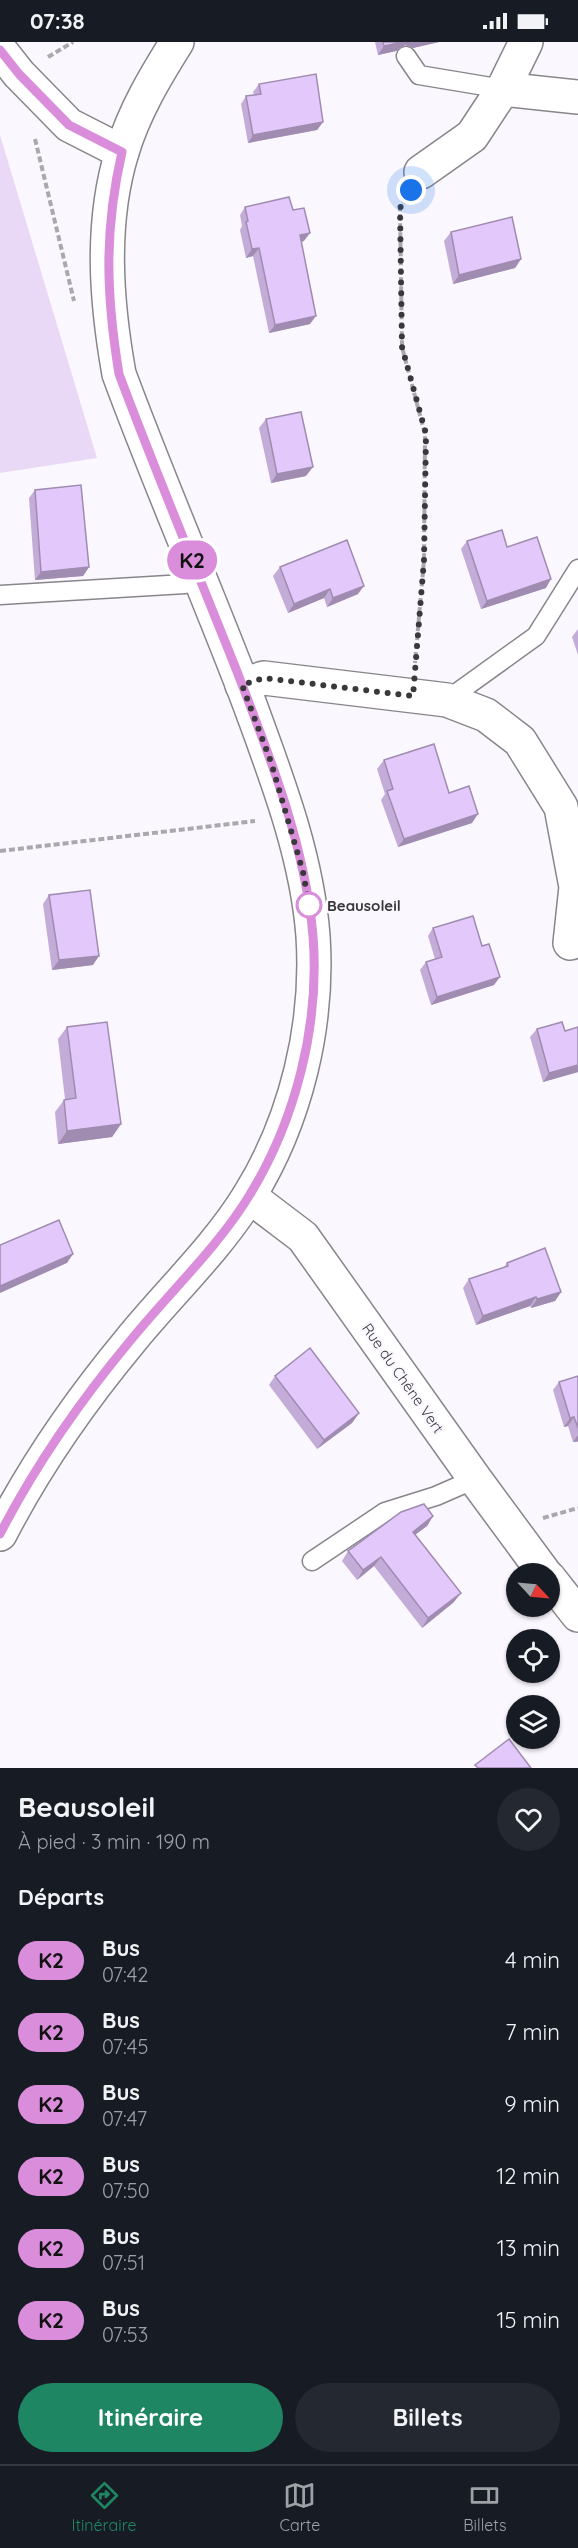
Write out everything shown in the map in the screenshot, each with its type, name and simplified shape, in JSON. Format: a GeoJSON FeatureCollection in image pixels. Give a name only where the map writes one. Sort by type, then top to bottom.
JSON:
{"type":"FeatureCollection","features":[{"type":"Feature","properties":{"kind":"main road"},"geometry":{"type":"LineString","coordinates":[[0,1534],[86,1397],[129,1342],[229,1224],[249,1196],[282,1129],[310,1029],[313,938],[303,872],[288,818],[271,762],[242,685],[119,374],[109,309],[108,264],[112,202],[122,152],[150,85],[177,42]]}},
{"type":"Feature","properties":{"kind":"main road"},"geometry":{"type":"LineString","coordinates":[[421,172],[472,136],[503,89],[526,42]]}},
{"type":"Feature","properties":{"kind":"main road"},"geometry":{"type":"LineString","coordinates":[[0,50],[19,74],[69,125],[122,152]]}},
{"type":"Feature","properties":{"kind":"main road"},"geometry":{"type":"LineString","coordinates":[[503,89],[578,97]]}},
{"type":"Feature","properties":{"kind":"main road"},"geometry":{"type":"LineString","coordinates":[[242,685],[264,678],[447,700],[486,715],[520,741],[561,807],[576,886],[570,943]]}},
{"type":"Feature","properties":{"kind":"main road","name":"Rue du Chêne Vert"},"geometry":{"type":"LineString","coordinates":[[249,1196],[303,1237],[537,1563]]}},
{"type":"Feature","properties":{"kind":"main road"},"geometry":{"type":"LineString","coordinates":[[560,1592],[578,1615]]}},
{"type":"Feature","properties":{"kind":"lane"},"geometry":{"type":"LineString","coordinates":[[406,56],[419,75],[503,89]]}},
{"type":"Feature","properties":{"kind":"lane"},"geometry":{"type":"LineString","coordinates":[[447,700],[536,636],[578,569]]}},
{"type":"Feature","properties":{"kind":"lane"},"geometry":{"type":"LineString","coordinates":[[0,595],[185,584],[201,581]]}},
{"type":"Feature","properties":{"kind":"lane"},"geometry":{"type":"LineString","coordinates":[[312,1561],[385,1512],[436,1496],[475,1479]]}},
{"type":"Feature","properties":{"kind":"path"},"geometry":{"type":"LineString","coordinates":[[33,130],[76,309]]}},
{"type":"Feature","properties":{"kind":"path"},"geometry":{"type":"LineString","coordinates":[[413,696],[424,560],[426,434],[402,347],[400,208],[421,172]]}},
{"type":"Feature","properties":{"kind":"path"},"geometry":{"type":"LineString","coordinates":[[0,851],[288,818]]}},
{"type":"Feature","properties":{"kind":"shaded area"},"geometry":{"type":"Polygon","coordinates":[[[0,135],[97,458],[0,473],[0,135]]]}},
{"type":"Feature","properties":{"kind":"building"},"geometry":{"type":"Polygon","coordinates":[[[383,42],[403,42],[384,46],[383,42]]]}},
{"type":"Feature","properties":{"kind":"building"},"geometry":{"type":"Polygon","coordinates":[[[316,74],[323,122],[253,135],[246,96],[261,94],[259,84],[316,74]]]}},
{"type":"Feature","properties":{"kind":"building"},"geometry":{"type":"Polygon","coordinates":[[[289,197],[293,210],[304,208],[310,233],[300,235],[316,316],[275,325],[259,248],[252,249],[245,207],[289,197]]]}},
{"type":"Feature","properties":{"kind":"building"},"geometry":{"type":"Polygon","coordinates":[[[512,217],[521,259],[459,275],[451,232],[512,217]]]}},
{"type":"Feature","properties":{"kind":"building"},"geometry":{"type":"Polygon","coordinates":[[[301,412],[313,467],[277,474],[266,419],[301,412]]]}},
{"type":"Feature","properties":{"kind":"building"},"geometry":{"type":"Polygon","coordinates":[[[81,485],[89,567],[41,572],[35,490],[81,485]]]}},
{"type":"Feature","properties":{"kind":"building"},"geometry":{"type":"Polygon","coordinates":[[[502,530],[507,547],[537,537],[551,579],[487,601],[467,541],[502,530]]]}},
{"type":"Feature","properties":{"kind":"building"},"geometry":{"type":"Polygon","coordinates":[[[347,540],[364,586],[333,598],[330,589],[294,604],[280,567],[347,540]]]}},
{"type":"Feature","properties":{"kind":"building"},"geometry":{"type":"Polygon","coordinates":[[[434,744],[449,793],[469,786],[478,814],[404,839],[387,791],[393,789],[384,760],[434,744]]]}},
{"type":"Feature","properties":{"kind":"building"},"geometry":{"type":"Polygon","coordinates":[[[90,890],[99,956],[59,960],[49,895],[90,890]]]}},
{"type":"Feature","properties":{"kind":"building"},"geometry":{"type":"Polygon","coordinates":[[[473,916],[482,946],[489,944],[500,977],[437,997],[426,962],[442,957],[433,928],[473,916]]]}},
{"type":"Feature","properties":{"kind":"building"},"geometry":{"type":"Polygon","coordinates":[[[107,1022],[121,1124],[67,1131],[64,1100],[76,1098],[67,1027],[107,1022]]]}},
{"type":"Feature","properties":{"kind":"building"},"geometry":{"type":"Polygon","coordinates":[[[562,1022],[565,1031],[578,1027],[578,1065],[549,1073],[537,1029],[562,1022]]]}},
{"type":"Feature","properties":{"kind":"building"},"geometry":{"type":"Polygon","coordinates":[[[59,1220],[73,1254],[0,1286],[0,1245],[59,1220]]]}},
{"type":"Feature","properties":{"kind":"building"},"geometry":{"type":"Polygon","coordinates":[[[545,1248],[561,1292],[537,1299],[536,1297],[483,1316],[469,1279],[508,1266],[507,1263],[545,1248]]]}},
{"type":"Feature","properties":{"kind":"building"},"geometry":{"type":"Polygon","coordinates":[[[310,1348],[359,1413],[324,1440],[275,1376],[310,1348]]]}},
{"type":"Feature","properties":{"kind":"building"},"geometry":{"type":"Polygon","coordinates":[[[578,1376],[578,1428],[574,1417],[570,1418],[559,1382],[578,1376]]]}},
{"type":"Feature","properties":{"kind":"building"},"geometry":{"type":"Polygon","coordinates":[[[424,1504],[433,1516],[413,1532],[461,1593],[428,1618],[381,1557],[363,1570],[348,1551],[401,1512],[424,1504]]]}},
{"type":"Feature","properties":{"kind":"building"},"geometry":{"type":"Polygon","coordinates":[[[506,1741],[506,1749],[517,1749],[531,1768],[478,1768],[475,1765],[506,1741]]]}},
{"type":"Feature","properties":{"kind":"bus line","name":"K2"},"geometry":{"type":"LineString","coordinates":[[0,50],[19,74],[69,125],[122,152],[113,190],[108,264],[109,309],[119,374],[271,762],[303,872],[313,938],[310,1029],[282,1129],[267,1162],[249,1196],[229,1224],[129,1342],[86,1397],[51,1449],[0,1534]]}},
{"type":"Feature","properties":{"kind":"place","name":"Beausoleil"},"geometry":{"type":"Point","coordinates":[309,905]}},
{"type":"Feature","properties":{"kind":"route"},"geometry":{"type":"LineString","coordinates":[[309,905],[303,872],[271,762],[242,685],[264,678],[413,696],[424,560],[426,434],[402,347],[400,208],[411,190]]}}]}
